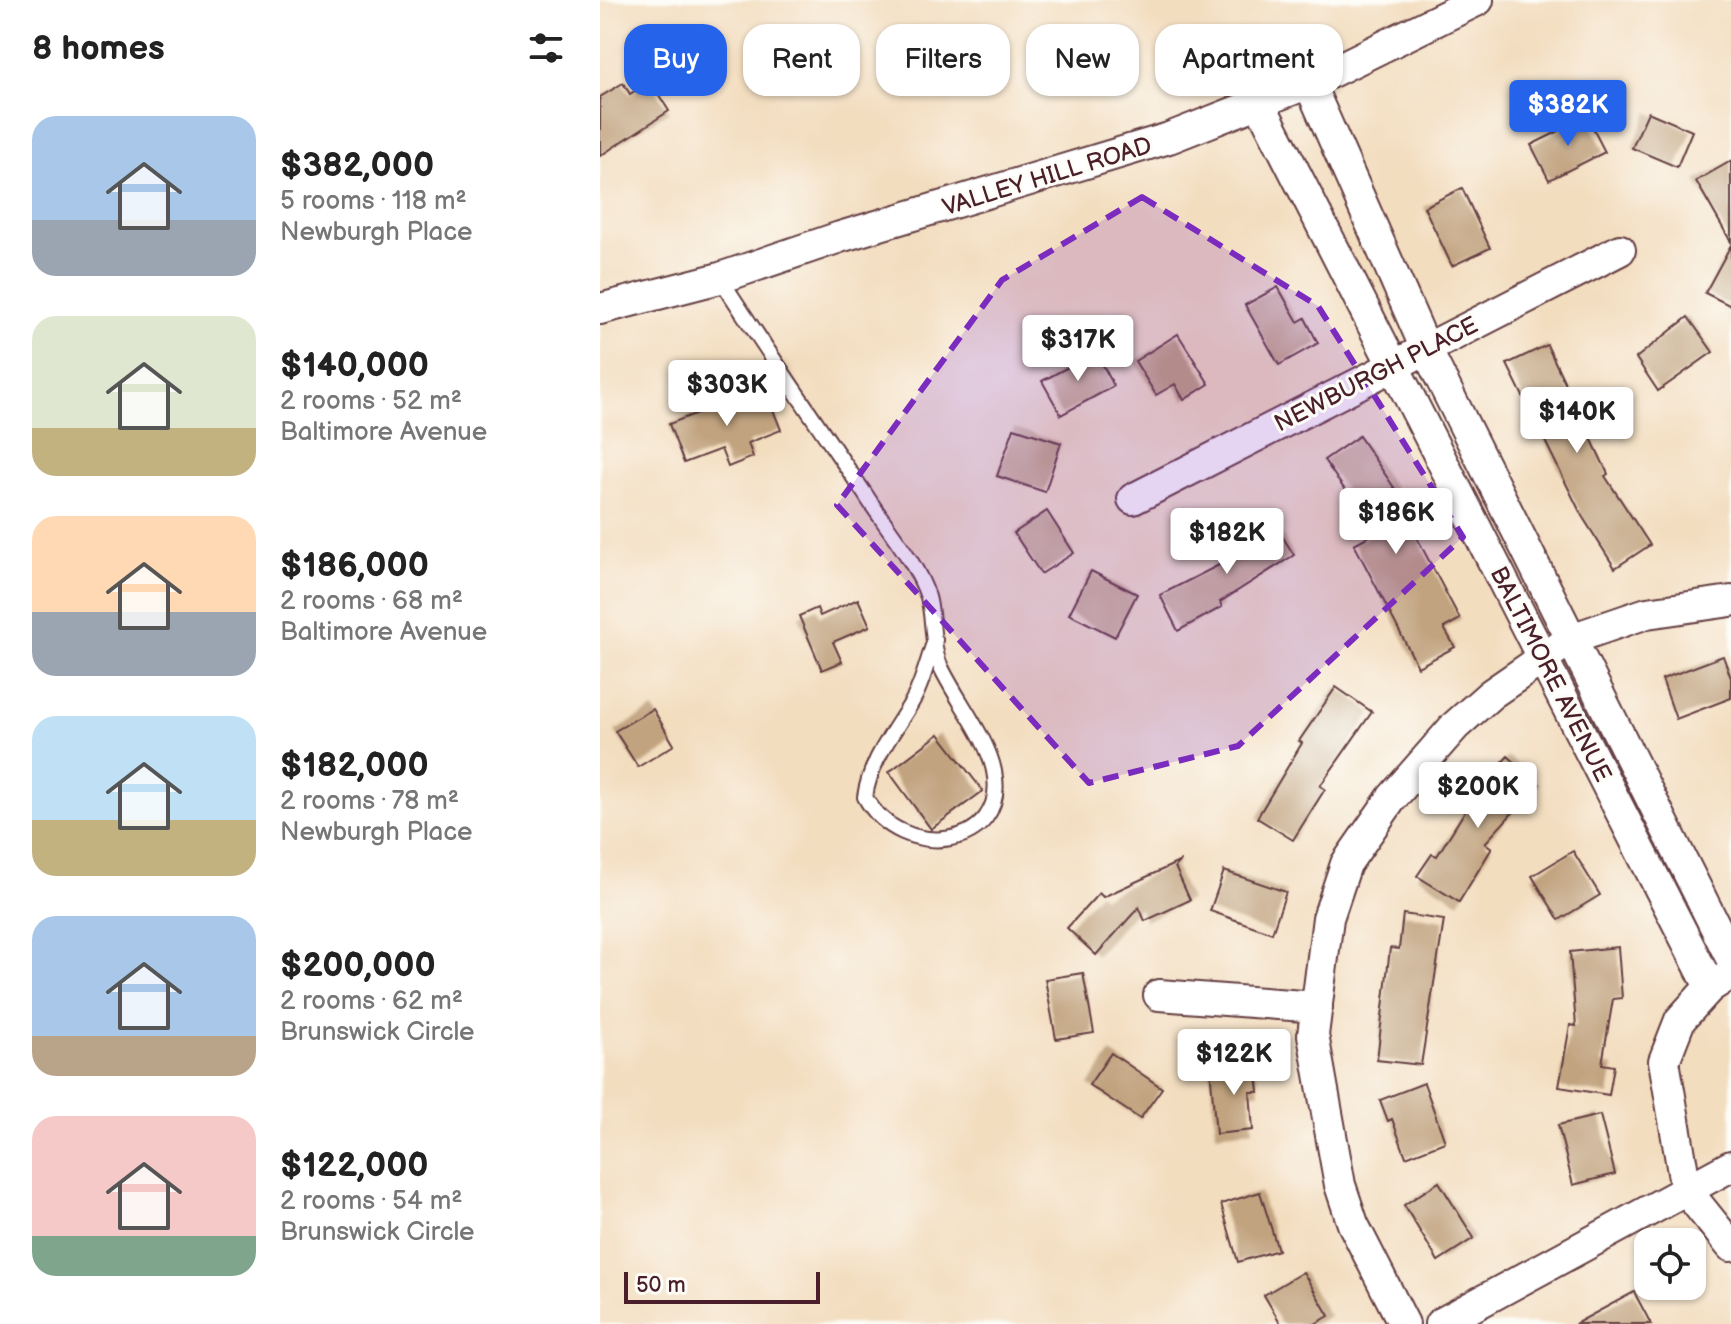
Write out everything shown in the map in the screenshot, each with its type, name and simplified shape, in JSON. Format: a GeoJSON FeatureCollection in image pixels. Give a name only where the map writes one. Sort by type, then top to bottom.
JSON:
{"type":"FeatureCollection","features":[{"type":"Feature","properties":{"kind":"street","name":"VALLEY HILL ROAD"},"geometry":{"type":"LineString","coordinates":[[1343,66],[1478,0]]}},
{"type":"Feature","properties":{"kind":"street","name":"VALLEY HILL ROAD"},"geometry":{"type":"LineString","coordinates":[[600,309],[720,278],[840,237],[1169,138],[1279,96]]}},
{"type":"Feature","properties":{"kind":"street","name":"BALTIMORE AVENUE"},"geometry":{"type":"LineString","coordinates":[[1315,96],[1426,349],[1731,958]]}},
{"type":"Feature","properties":{"kind":"street","name":"BALTIMORE AVENUE"},"geometry":{"type":"LineString","coordinates":[[1260,104],[1545,660],[1720,981]]}},
{"type":"Feature","properties":{"kind":"street","name":"NEWBURGH PLACE"},"geometry":{"type":"LineString","coordinates":[[1133,499],[1620,250]]}},
{"type":"Feature","properties":{"kind":"street"},"geometry":{"type":"LineString","coordinates":[[1404,1324],[1353,1224],[1340,1185],[1313,1035],[1328,918],[1346,864],[1392,798],[1455,726],[1491,694],[1545,660],[1571,639],[1647,613],[1731,601]]}},
{"type":"Feature","properties":{"kind":"street"},"geometry":{"type":"LineString","coordinates":[[1720,981],[1680,1020],[1664,1061],[1686,1190],[1731,1246]]}},
{"type":"Feature","properties":{"kind":"street"},"geometry":{"type":"LineString","coordinates":[[1159,995],[1317,1007]]}},
{"type":"Feature","properties":{"kind":"street"},"geometry":{"type":"LineString","coordinates":[[1440,1324],[1731,1166]]}},
{"type":"Feature","properties":{"kind":"lane"},"geometry":{"type":"LineString","coordinates":[[720,278],[901,548],[927,596],[935,640],[938,660],[994,768],[996,794],[982,821],[941,841],[916,839],[888,826],[865,797],[868,779],[914,698],[935,640]]}},
{"type":"Feature","properties":{"kind":"highlighted area"},"geometry":{"type":"Polygon","coordinates":[[[1142,197],[1318,306],[1463,537],[1238,746],[1089,783],[837,505],[1002,280],[1142,197]]]}},
{"type":"Feature","properties":{"kind":"building"},"geometry":{"type":"Polygon","coordinates":[[[623,83],[624,96],[660,96],[669,111],[600,156],[600,97],[623,83]]]}},
{"type":"Feature","properties":{"kind":"building"},"geometry":{"type":"Polygon","coordinates":[[[1648,112],[1692,131],[1677,167],[1632,148],[1648,112]]]}},
{"type":"Feature","properties":{"kind":"building"},"geometry":{"type":"Polygon","coordinates":[[[1587,117],[1605,152],[1549,180],[1531,145],[1587,117]]]}},
{"type":"Feature","properties":{"kind":"building"},"geometry":{"type":"Polygon","coordinates":[[[1731,161],[1731,242],[1696,181],[1731,161]]]}},
{"type":"Feature","properties":{"kind":"building"},"geometry":{"type":"Polygon","coordinates":[[[1462,188],[1490,248],[1452,266],[1424,207],[1462,188]]]}},
{"type":"Feature","properties":{"kind":"building"},"geometry":{"type":"Polygon","coordinates":[[[1731,245],[1731,306],[1705,293],[1731,245]]]}},
{"type":"Feature","properties":{"kind":"building"},"geometry":{"type":"Polygon","coordinates":[[[1278,287],[1298,322],[1305,318],[1318,343],[1279,365],[1245,305],[1278,287]]]}},
{"type":"Feature","properties":{"kind":"building"},"geometry":{"type":"Polygon","coordinates":[[[1688,317],[1713,352],[1658,391],[1636,358],[1688,317]]]}},
{"type":"Feature","properties":{"kind":"building"},"geometry":{"type":"Polygon","coordinates":[[[1178,334],[1209,384],[1184,400],[1175,384],[1156,395],[1135,361],[1178,334]]]}},
{"type":"Feature","properties":{"kind":"building"},"geometry":{"type":"Polygon","coordinates":[[[1547,345],[1608,474],[1605,476],[1650,545],[1615,568],[1582,516],[1507,364],[1547,345]]]}},
{"type":"Feature","properties":{"kind":"building"},"geometry":{"type":"Polygon","coordinates":[[[1096,352],[1114,386],[1061,415],[1042,381],[1096,352]]]}},
{"type":"Feature","properties":{"kind":"building"},"geometry":{"type":"Polygon","coordinates":[[[764,387],[781,430],[748,443],[753,457],[728,467],[721,449],[684,463],[669,424],[764,387]]]}},
{"type":"Feature","properties":{"kind":"building"},"geometry":{"type":"Polygon","coordinates":[[[1014,428],[1061,443],[1045,492],[997,476],[1014,428]]]}},
{"type":"Feature","properties":{"kind":"building"},"geometry":{"type":"Polygon","coordinates":[[[1359,436],[1395,489],[1392,491],[1460,619],[1444,628],[1455,647],[1418,667],[1354,544],[1375,533],[1324,460],[1359,436]]]}},
{"type":"Feature","properties":{"kind":"building"},"geometry":{"type":"Polygon","coordinates":[[[1047,511],[1074,553],[1041,574],[1014,533],[1047,511]]]}},
{"type":"Feature","properties":{"kind":"building"},"geometry":{"type":"Polygon","coordinates":[[[1272,520],[1294,555],[1220,602],[1222,607],[1178,631],[1160,595],[1227,561],[1221,552],[1272,520]]]}},
{"type":"Feature","properties":{"kind":"building"},"geometry":{"type":"Polygon","coordinates":[[[1091,571],[1137,594],[1115,637],[1069,614],[1091,571]]]}},
{"type":"Feature","properties":{"kind":"building"},"geometry":{"type":"Polygon","coordinates":[[[858,599],[870,626],[833,642],[842,662],[822,670],[799,616],[817,608],[820,616],[858,599]]]}},
{"type":"Feature","properties":{"kind":"building"},"geometry":{"type":"Polygon","coordinates":[[[1723,656],[1731,678],[1731,698],[1676,719],[1662,679],[1723,656]]]}},
{"type":"Feature","properties":{"kind":"building"},"geometry":{"type":"Polygon","coordinates":[[[1336,687],[1372,712],[1320,786],[1325,789],[1293,840],[1257,818],[1302,743],[1299,741],[1336,687]]]}},
{"type":"Feature","properties":{"kind":"building"},"geometry":{"type":"Polygon","coordinates":[[[653,709],[674,745],[638,767],[615,731],[653,709]]]}},
{"type":"Feature","properties":{"kind":"building"},"geometry":{"type":"Polygon","coordinates":[[[939,734],[983,791],[931,829],[889,772],[939,734]]]}},
{"type":"Feature","properties":{"kind":"building"},"geometry":{"type":"Polygon","coordinates":[[[1508,756],[1539,784],[1485,843],[1492,848],[1459,902],[1417,876],[1432,854],[1437,856],[1470,803],[1467,801],[1508,756]]]}},
{"type":"Feature","properties":{"kind":"building"},"geometry":{"type":"Polygon","coordinates":[[[1573,851],[1600,895],[1559,920],[1532,876],[1573,851]]]}},
{"type":"Feature","properties":{"kind":"building"},"geometry":{"type":"Polygon","coordinates":[[[1181,861],[1175,867],[1190,900],[1145,921],[1139,907],[1096,955],[1067,928],[1099,893],[1103,897],[1181,861]]]}},
{"type":"Feature","properties":{"kind":"building"},"geometry":{"type":"Polygon","coordinates":[[[1224,871],[1286,892],[1272,933],[1210,911],[1224,871]]]}},
{"type":"Feature","properties":{"kind":"building"},"geometry":{"type":"Polygon","coordinates":[[[1403,914],[1444,920],[1421,1065],[1377,1060],[1390,948],[1399,949],[1403,914]]]}},
{"type":"Feature","properties":{"kind":"building"},"geometry":{"type":"Polygon","coordinates":[[[1618,947],[1622,998],[1613,999],[1602,1064],[1614,1066],[1609,1095],[1559,1087],[1570,1025],[1576,1026],[1570,952],[1618,947]]]}},
{"type":"Feature","properties":{"kind":"building"},"geometry":{"type":"Polygon","coordinates":[[[1083,973],[1094,1033],[1056,1039],[1045,979],[1083,973]]]}},
{"type":"Feature","properties":{"kind":"building"},"geometry":{"type":"Polygon","coordinates":[[[1111,1053],[1162,1088],[1140,1119],[1089,1085],[1111,1053]]]}},
{"type":"Feature","properties":{"kind":"building"},"geometry":{"type":"Polygon","coordinates":[[[1256,1064],[1259,1092],[1250,1092],[1253,1130],[1216,1134],[1210,1068],[1256,1064]]]}},
{"type":"Feature","properties":{"kind":"building"},"geometry":{"type":"Polygon","coordinates":[[[1424,1083],[1445,1142],[1406,1157],[1392,1119],[1388,1121],[1380,1100],[1424,1083]]]}},
{"type":"Feature","properties":{"kind":"building"},"geometry":{"type":"Polygon","coordinates":[[[1600,1115],[1615,1174],[1573,1185],[1558,1125],[1600,1115]]]}},
{"type":"Feature","properties":{"kind":"building"},"geometry":{"type":"Polygon","coordinates":[[[1439,1182],[1474,1238],[1438,1261],[1404,1205],[1439,1182]]]}},
{"type":"Feature","properties":{"kind":"building"},"geometry":{"type":"Polygon","coordinates":[[[1260,1192],[1278,1250],[1238,1262],[1221,1204],[1260,1192]]]}},
{"type":"Feature","properties":{"kind":"building"},"geometry":{"type":"Polygon","coordinates":[[[1303,1272],[1329,1316],[1315,1324],[1281,1324],[1264,1295],[1303,1272]]]}},
{"type":"Feature","properties":{"kind":"building"},"geometry":{"type":"Polygon","coordinates":[[[1634,1292],[1634,1300],[1638,1300],[1651,1324],[1575,1324],[1634,1292]]]}}]}
